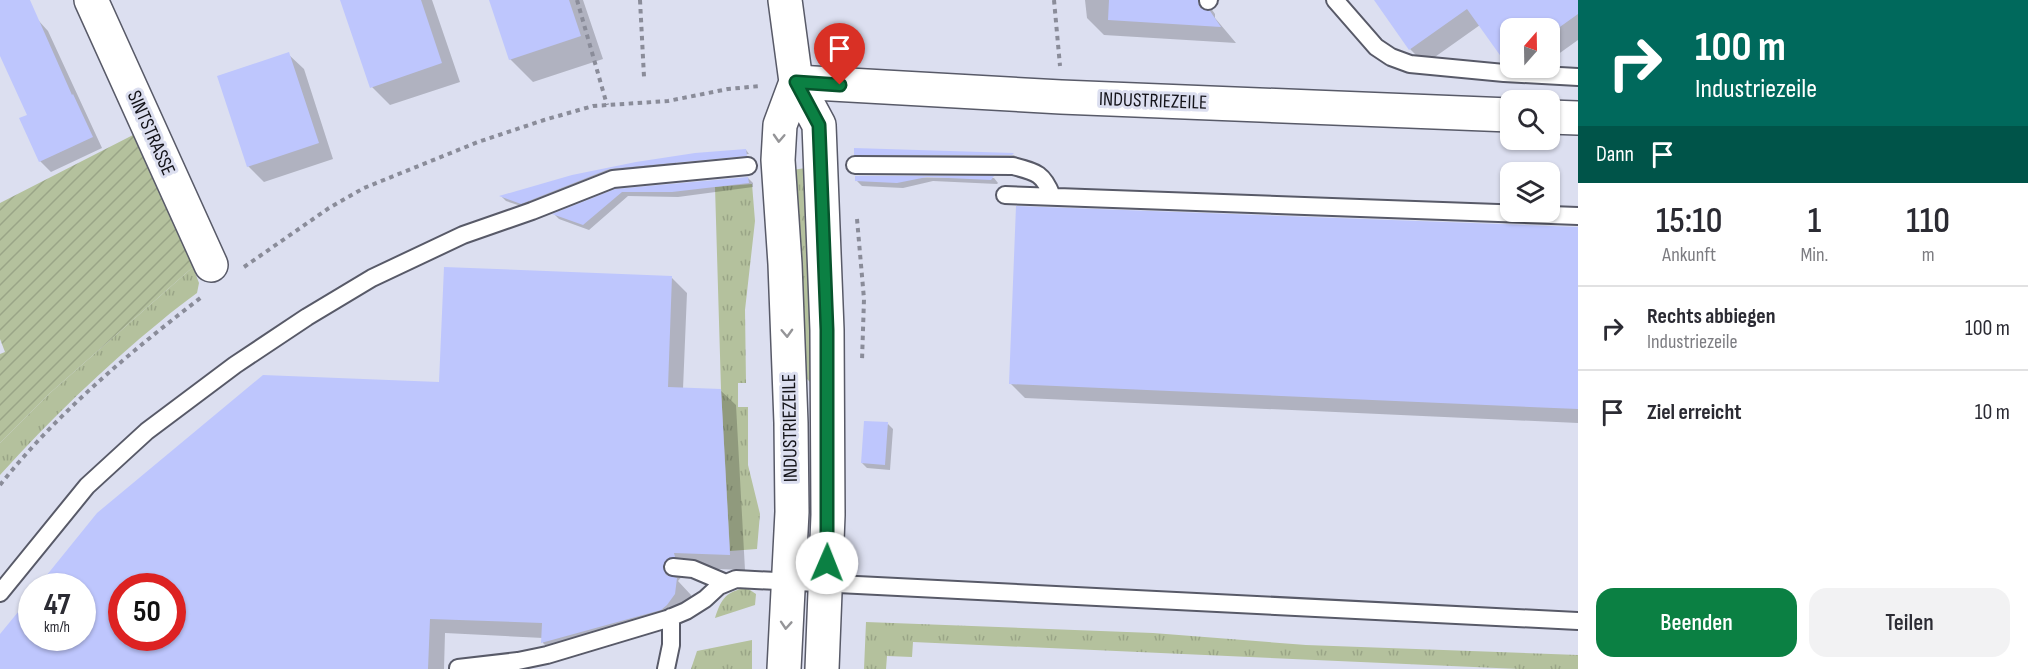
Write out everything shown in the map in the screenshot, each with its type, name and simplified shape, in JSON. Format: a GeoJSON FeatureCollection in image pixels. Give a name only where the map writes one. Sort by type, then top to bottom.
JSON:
{"type":"FeatureCollection","features":[{"type":"Feature","properties":{"kind":"main road","name":"SINTSTRASSE"},"geometry":{"type":"LineString","coordinates":[[91,0],[219,276]]}},
{"type":"Feature","properties":{"kind":"main road","name":"INDUSTRIEZEILE"},"geometry":{"type":"LineString","coordinates":[[785,0],[796,82],[819,125],[827,330],[828,515],[822,669]]}},
{"type":"Feature","properties":{"kind":"main road","name":"INDUSTRIEZEILE"},"geometry":{"type":"LineString","coordinates":[[796,82],[1061,97],[1500,115]]}},
{"type":"Feature","properties":{"kind":"main road","name":"INDUSTRIEZEILE"},"geometry":{"type":"LineString","coordinates":[[783,669],[792,512],[785,264],[778,160],[780,125],[796,82]]}},
{"type":"Feature","properties":{"kind":"main road"},"geometry":{"type":"LineString","coordinates":[[1560,117],[1578,118]]}},
{"type":"Feature","properties":{"kind":"lane"},"geometry":{"type":"LineString","coordinates":[[1335,0],[1376,47],[1391,57],[1410,64],[1504,74],[1578,76]]}},
{"type":"Feature","properties":{"kind":"lane"},"geometry":{"type":"LineString","coordinates":[[855,165],[1013,166],[1031,171],[1046,181],[1052,196]]}},
{"type":"Feature","properties":{"kind":"lane"},"geometry":{"type":"LineString","coordinates":[[0,593],[87,486],[147,431],[235,365],[307,317],[372,278],[463,235],[532,211],[613,178],[748,166]]}},
{"type":"Feature","properties":{"kind":"lane"},"geometry":{"type":"LineString","coordinates":[[1005,195],[1578,216]]}},
{"type":"Feature","properties":{"kind":"lane"},"geometry":{"type":"LineString","coordinates":[[673,567],[693,568],[726,583]]}},
{"type":"Feature","properties":{"kind":"lane"},"geometry":{"type":"LineString","coordinates":[[458,668],[547,655],[671,617],[700,603],[719,586],[736,579],[1578,621]]}},
{"type":"Feature","properties":{"kind":"lane"},"geometry":{"type":"LineString","coordinates":[[666,669],[671,645],[671,617]]}},
{"type":"Feature","properties":{"kind":"path"},"geometry":{"type":"LineString","coordinates":[[577,0],[607,105]]}},
{"type":"Feature","properties":{"kind":"path"},"geometry":{"type":"LineString","coordinates":[[640,0],[644,77]]}},
{"type":"Feature","properties":{"kind":"path"},"geometry":{"type":"LineString","coordinates":[[1054,0],[1061,97]]}},
{"type":"Feature","properties":{"kind":"path"},"geometry":{"type":"LineString","coordinates":[[0,485],[36,442],[83,396],[219,276],[364,188],[452,152],[568,112],[607,105],[668,101],[728,89],[796,82]]}},
{"type":"Feature","properties":{"kind":"green space"},"geometry":{"type":"Polygon","coordinates":[[[133,135],[193,267],[50,393],[0,443],[0,354],[5,352],[0,339],[0,203],[133,135]]]}},
{"type":"Feature","properties":{"kind":"green space"},"geometry":{"type":"Polygon","coordinates":[[[806,168],[814,378],[810,382],[803,363],[792,170],[806,168]]]}},
{"type":"Feature","properties":{"kind":"green space"},"geometry":{"type":"Polygon","coordinates":[[[752,184],[755,221],[745,310],[746,383],[738,383],[738,407],[748,407],[748,465],[760,514],[757,549],[730,551],[721,389],[715,187],[752,184]]]}},
{"type":"Feature","properties":{"kind":"green space"},"geometry":{"type":"Polygon","coordinates":[[[193,267],[199,283],[197,293],[118,357],[38,434],[0,475],[0,443],[50,393],[193,267]]]}},
{"type":"Feature","properties":{"kind":"green space"},"geometry":{"type":"Polygon","coordinates":[[[747,588],[756,594],[755,605],[715,618],[725,597],[734,591],[747,588]]]}},
{"type":"Feature","properties":{"kind":"green space"},"geometry":{"type":"Polygon","coordinates":[[[866,622],[1153,633],[1306,645],[1578,655],[1578,669],[1519,669],[913,642],[912,657],[887,656],[886,669],[864,669],[866,622]]]}},
{"type":"Feature","properties":{"kind":"green space"},"geometry":{"type":"Polygon","coordinates":[[[752,640],[752,669],[691,669],[697,651],[752,640]]]}},
{"type":"Feature","properties":{"kind":"building"},"geometry":{"type":"Polygon","coordinates":[[[0,0],[30,0],[93,137],[39,162],[19,118],[27,115],[0,56],[0,0]]]}},
{"type":"Feature","properties":{"kind":"building"},"geometry":{"type":"Polygon","coordinates":[[[340,0],[421,0],[442,63],[370,88],[340,0]]]}},
{"type":"Feature","properties":{"kind":"building"},"geometry":{"type":"Polygon","coordinates":[[[489,0],[569,0],[581,36],[509,60],[489,0]]]}},
{"type":"Feature","properties":{"kind":"building"},"geometry":{"type":"Polygon","coordinates":[[[1109,0],[1198,0],[1200,8],[1210,11],[1221,27],[1108,20],[1109,0]]]}},
{"type":"Feature","properties":{"kind":"building"},"geometry":{"type":"Polygon","coordinates":[[[1374,0],[1578,0],[1578,14],[1560,27],[1560,18],[1500,18],[1500,55],[1467,9],[1409,50],[1374,0]]]}},
{"type":"Feature","properties":{"kind":"building"},"geometry":{"type":"Polygon","coordinates":[[[289,52],[319,143],[247,167],[217,76],[289,52]]]}},
{"type":"Feature","properties":{"kind":"building"},"geometry":{"type":"Polygon","coordinates":[[[854,148],[1014,153],[1012,155],[854,155],[854,148]]]}},
{"type":"Feature","properties":{"kind":"building"},"geometry":{"type":"Polygon","coordinates":[[[746,149],[747,156],[609,169],[521,204],[499,196],[572,175],[636,162],[695,153],[746,149]]]}},
{"type":"Feature","properties":{"kind":"building"},"geometry":{"type":"Polygon","coordinates":[[[855,176],[994,176],[991,180],[927,177],[897,183],[855,181],[855,176]]]}},
{"type":"Feature","properties":{"kind":"building"},"geometry":{"type":"Polygon","coordinates":[[[748,177],[749,183],[672,192],[622,192],[583,225],[552,214],[615,189],[748,177]]]}},
{"type":"Feature","properties":{"kind":"building"},"geometry":{"type":"Polygon","coordinates":[[[1016,206],[1578,227],[1578,409],[1009,384],[1016,206]]]}},
{"type":"Feature","properties":{"kind":"building"},"geometry":{"type":"Polygon","coordinates":[[[444,267],[672,276],[668,387],[721,389],[730,555],[674,553],[675,557],[668,558],[663,567],[666,575],[677,578],[675,594],[661,610],[541,643],[542,623],[430,619],[428,669],[0,669],[0,634],[18,612],[18,651],[96,651],[96,573],[49,573],[97,513],[263,375],[439,382],[444,267]]]}},
{"type":"Feature","properties":{"kind":"building"},"geometry":{"type":"Polygon","coordinates":[[[864,421],[888,422],[885,465],[861,463],[864,421]]]}},
{"type":"Feature","properties":{"kind":"route"},"geometry":{"type":"LineString","coordinates":[[827,563],[827,330],[819,125],[796,82],[840,85]]}}]}
